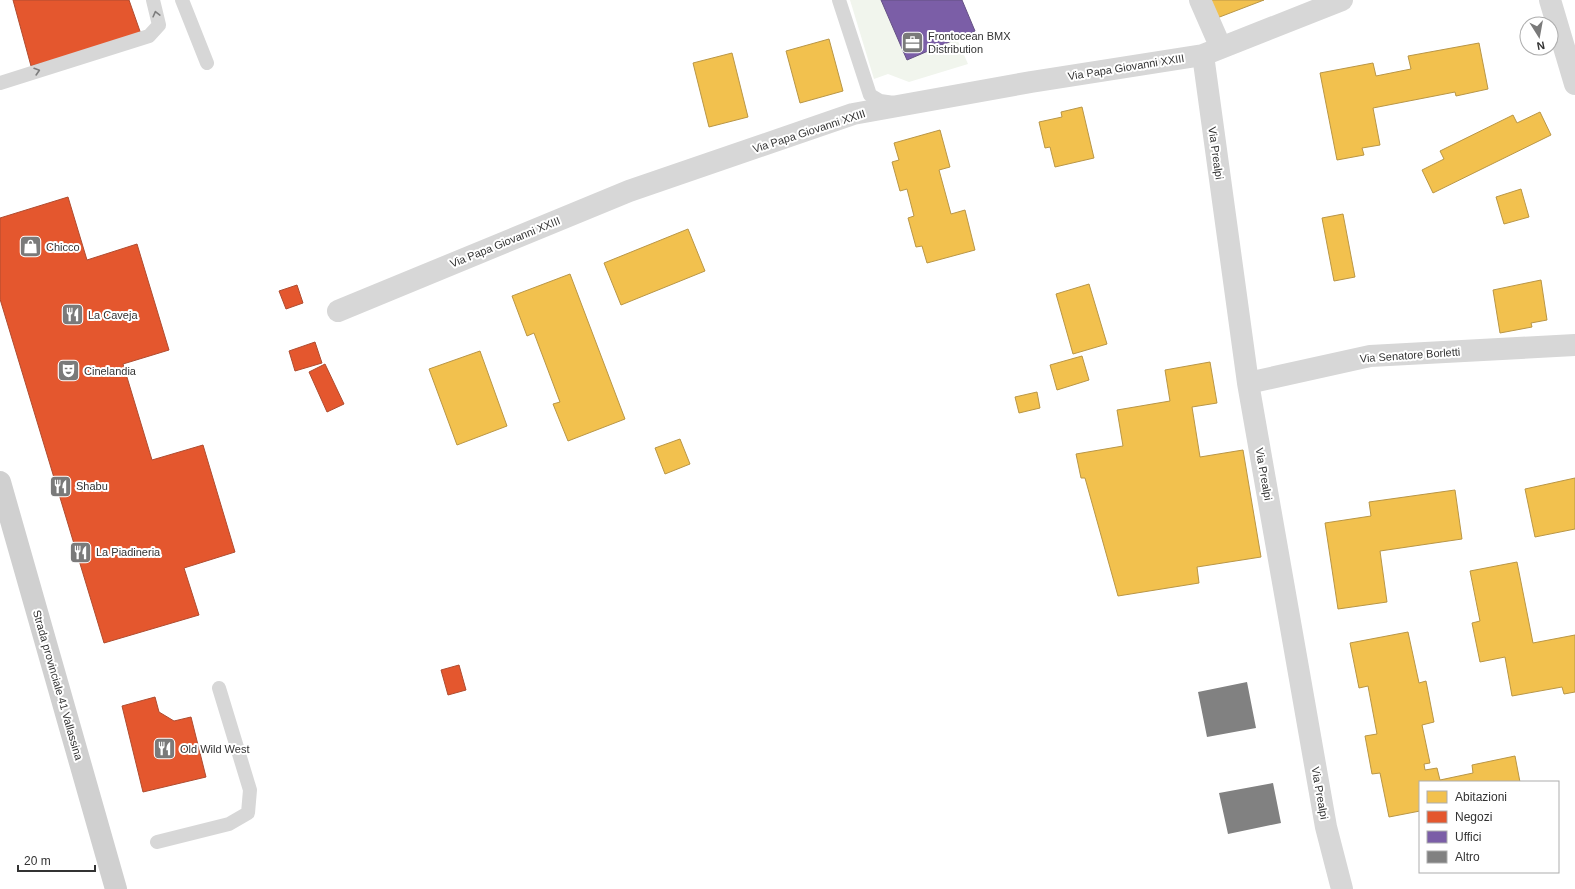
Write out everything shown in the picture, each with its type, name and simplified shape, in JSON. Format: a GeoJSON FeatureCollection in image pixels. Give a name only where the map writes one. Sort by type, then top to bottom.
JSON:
{"type":"FeatureCollection","features":[{"type":"Feature","properties":{"kind":"main road","name":"Strada provinciale 41 Vallassina"},"geometry":{"type":"LineString","coordinates":[[0,482],[116,889]]}},
{"type":"Feature","properties":{"kind":"street","name":"Via Prealpi"},"geometry":{"type":"LineString","coordinates":[[1200,0],[1212,51],[1248,383],[1326,826],[1342,889]]}},
{"type":"Feature","properties":{"kind":"street","name":"Via Papa Giovanni XXIII"},"geometry":{"type":"LineString","coordinates":[[338,311],[629,191],[853,114],[1212,51],[1342,0]]}},
{"type":"Feature","properties":{"kind":"street"},"geometry":{"type":"LineString","coordinates":[[1550,0],[1575,84]]}},
{"type":"Feature","properties":{"kind":"street","name":"Via Senatore Borletti"},"geometry":{"type":"LineString","coordinates":[[1248,383],[1370,356],[1575,345]]}},
{"type":"Feature","properties":{"kind":"lane"},"geometry":{"type":"LineString","coordinates":[[0,83],[149,36],[159,25],[153,0]]}},
{"type":"Feature","properties":{"kind":"lane"},"geometry":{"type":"LineString","coordinates":[[182,0],[207,63]]}},
{"type":"Feature","properties":{"kind":"lane"},"geometry":{"type":"LineString","coordinates":[[839,0],[870,95],[880,101],[904,105]]}},
{"type":"Feature","properties":{"kind":"lane"},"geometry":{"type":"LineString","coordinates":[[157,842],[229,824],[248,813],[250,790],[219,688]]}},
{"type":"Feature","properties":{"kind":"shaded area"},"geometry":{"type":"Polygon","coordinates":[[[850,0],[881,0],[907,60],[957,39],[968,64],[909,82],[888,74],[874,79],[850,0]]]}},
{"type":"Feature","properties":{"kind":"building: Abitazioni"},"geometry":{"type":"Polygon","coordinates":[[[1210,0],[1264,0],[1217,18],[1210,0]]]}},
{"type":"Feature","properties":{"kind":"building: Abitazioni"},"geometry":{"type":"Polygon","coordinates":[[[829,39],[843,91],[800,103],[786,51],[829,39]]]}},
{"type":"Feature","properties":{"kind":"building: Abitazioni"},"geometry":{"type":"Polygon","coordinates":[[[1479,43],[1488,89],[1456,96],[1455,92],[1373,108],[1380,145],[1362,148],[1364,155],[1337,160],[1320,73],[1373,63],[1376,76],[1411,69],[1408,56],[1479,43]]]}},
{"type":"Feature","properties":{"kind":"building: Abitazioni"},"geometry":{"type":"Polygon","coordinates":[[[732,53],[748,117],[709,127],[693,63],[732,53]]]}},
{"type":"Feature","properties":{"kind":"building: Abitazioni"},"geometry":{"type":"Polygon","coordinates":[[[1082,107],[1094,158],[1055,167],[1050,147],[1045,148],[1039,122],[1062,117],[1061,112],[1082,107]]]}},
{"type":"Feature","properties":{"kind":"building: Abitazioni"},"geometry":{"type":"Polygon","coordinates":[[[1540,112],[1551,135],[1433,193],[1422,170],[1444,159],[1440,151],[1513,115],[1517,123],[1540,112]]]}},
{"type":"Feature","properties":{"kind":"building: Abitazioni"},"geometry":{"type":"Polygon","coordinates":[[[940,130],[950,167],[939,170],[951,214],[965,210],[975,250],[927,263],[922,246],[916,247],[908,218],[914,216],[907,189],[900,191],[892,162],[899,160],[894,143],[940,130]]]}},
{"type":"Feature","properties":{"kind":"building: Abitazioni"},"geometry":{"type":"Polygon","coordinates":[[[1521,189],[1529,217],[1504,224],[1496,197],[1521,189]]]}},
{"type":"Feature","properties":{"kind":"building: Abitazioni"},"geometry":{"type":"Polygon","coordinates":[[[1343,214],[1355,277],[1334,281],[1322,218],[1343,214]]]}},
{"type":"Feature","properties":{"kind":"building: Abitazioni"},"geometry":{"type":"Polygon","coordinates":[[[688,229],[705,271],[621,305],[604,263],[688,229]]]}},
{"type":"Feature","properties":{"kind":"building: Abitazioni"},"geometry":{"type":"Polygon","coordinates":[[[570,274],[625,419],[568,441],[553,404],[560,402],[534,333],[527,336],[512,296],[570,274]]]}},
{"type":"Feature","properties":{"kind":"building: Abitazioni"},"geometry":{"type":"Polygon","coordinates":[[[1541,280],[1547,320],[1531,323],[1532,327],[1500,333],[1493,290],[1541,280]]]}},
{"type":"Feature","properties":{"kind":"building: Abitazioni"},"geometry":{"type":"Polygon","coordinates":[[[1089,284],[1107,344],[1073,354],[1056,294],[1089,284]]]}},
{"type":"Feature","properties":{"kind":"building: Abitazioni"},"geometry":{"type":"Polygon","coordinates":[[[480,351],[507,426],[457,445],[429,369],[480,351]]]}},
{"type":"Feature","properties":{"kind":"building: Abitazioni"},"geometry":{"type":"Polygon","coordinates":[[[1082,356],[1089,380],[1057,390],[1050,365],[1082,356]]]}},
{"type":"Feature","properties":{"kind":"building: Abitazioni"},"geometry":{"type":"Polygon","coordinates":[[[1210,362],[1217,403],[1192,407],[1200,457],[1243,450],[1261,557],[1197,567],[1199,583],[1118,596],[1085,478],[1081,478],[1076,454],[1123,446],[1117,410],[1170,401],[1165,370],[1210,362]]]}},
{"type":"Feature","properties":{"kind":"building: Abitazioni"},"geometry":{"type":"Polygon","coordinates":[[[1037,392],[1040,408],[1019,413],[1015,397],[1037,392]]]}},
{"type":"Feature","properties":{"kind":"building: Abitazioni"},"geometry":{"type":"Polygon","coordinates":[[[680,439],[690,464],[665,474],[655,448],[680,439]]]}},
{"type":"Feature","properties":{"kind":"building: Abitazioni"},"geometry":{"type":"Polygon","coordinates":[[[1575,478],[1575,529],[1535,537],[1525,489],[1575,478]]]}},
{"type":"Feature","properties":{"kind":"building: Abitazioni"},"geometry":{"type":"Polygon","coordinates":[[[1455,490],[1462,539],[1380,551],[1387,602],[1338,609],[1325,523],[1371,516],[1369,502],[1455,490]]]}},
{"type":"Feature","properties":{"kind":"building: Abitazioni"},"geometry":{"type":"Polygon","coordinates":[[[1517,562],[1533,643],[1575,635],[1575,692],[1564,694],[1562,687],[1512,696],[1505,657],[1480,662],[1472,623],[1480,621],[1470,571],[1517,562]]]}},
{"type":"Feature","properties":{"kind":"building: Abitazioni"},"geometry":{"type":"Polygon","coordinates":[[[1408,632],[1419,683],[1426,681],[1434,722],[1422,725],[1430,763],[1424,764],[1425,770],[1437,768],[1440,780],[1473,773],[1472,765],[1515,756],[1520,781],[1419,781],[1419,811],[1389,817],[1380,773],[1372,774],[1365,736],[1377,734],[1368,686],[1359,688],[1350,643],[1408,632]]]}},
{"type":"Feature","properties":{"kind":"building: Negozi"},"geometry":{"type":"Polygon","coordinates":[[[13,0],[129,0],[142,37],[31,66],[13,0]]]}},
{"type":"Feature","properties":{"kind":"building: Negozi","name":"Cinelandia"},"geometry":{"type":"Polygon","coordinates":[[[68,197],[87,260],[137,244],[169,350],[123,364],[152,460],[203,445],[235,552],[184,568],[199,615],[104,643],[0,299],[0,218],[68,197]]]}},
{"type":"Feature","properties":{"kind":"building: Negozi"},"geometry":{"type":"Polygon","coordinates":[[[297,285],[303,303],[286,309],[279,291],[297,285]]]}},
{"type":"Feature","properties":{"kind":"building: Negozi"},"geometry":{"type":"Polygon","coordinates":[[[315,342],[322,363],[295,371],[289,351],[315,342]]]}},
{"type":"Feature","properties":{"kind":"building: Negozi"},"geometry":{"type":"Polygon","coordinates":[[[325,364],[344,404],[327,412],[309,372],[325,364]]]}},
{"type":"Feature","properties":{"kind":"building: Negozi"},"geometry":{"type":"Polygon","coordinates":[[[459,665],[466,690],[448,695],[441,670],[459,665]]]}},
{"type":"Feature","properties":{"kind":"building: Negozi","name":"Old Wild West"},"geometry":{"type":"Polygon","coordinates":[[[155,697],[159,712],[174,721],[191,717],[206,777],[143,792],[122,706],[155,697]]]}},
{"type":"Feature","properties":{"kind":"building: Uffici"},"geometry":{"type":"Polygon","coordinates":[[[881,0],[962,0],[975,31],[907,60],[881,0]]]}},
{"type":"Feature","properties":{"kind":"building: Altro"},"geometry":{"type":"Polygon","coordinates":[[[1247,682],[1256,728],[1207,737],[1198,692],[1247,682]]]}},
{"type":"Feature","properties":{"kind":"building: Altro"},"geometry":{"type":"Polygon","coordinates":[[[1273,783],[1281,823],[1228,834],[1219,793],[1273,783]]]}},
{"type":"Feature","properties":{"kind":"place","name":"Frontocean BMX Distribution"},"geometry":{"type":"Point","coordinates":[912,42]}},
{"type":"Feature","properties":{"kind":"place","name":"Chicco"},"geometry":{"type":"Point","coordinates":[30,247]}},
{"type":"Feature","properties":{"kind":"place","name":"La Caveja"},"geometry":{"type":"Point","coordinates":[73,315]}},
{"type":"Feature","properties":{"kind":"place","name":"Cinelandia"},"geometry":{"type":"Point","coordinates":[68,371]}},
{"type":"Feature","properties":{"kind":"place","name":"Shabu"},"geometry":{"type":"Point","coordinates":[61,486]}},
{"type":"Feature","properties":{"kind":"place","name":"La Piadineria"},"geometry":{"type":"Point","coordinates":[80,552]}},
{"type":"Feature","properties":{"kind":"place","name":"Old Wild West"},"geometry":{"type":"Point","coordinates":[165,749]}}]}
